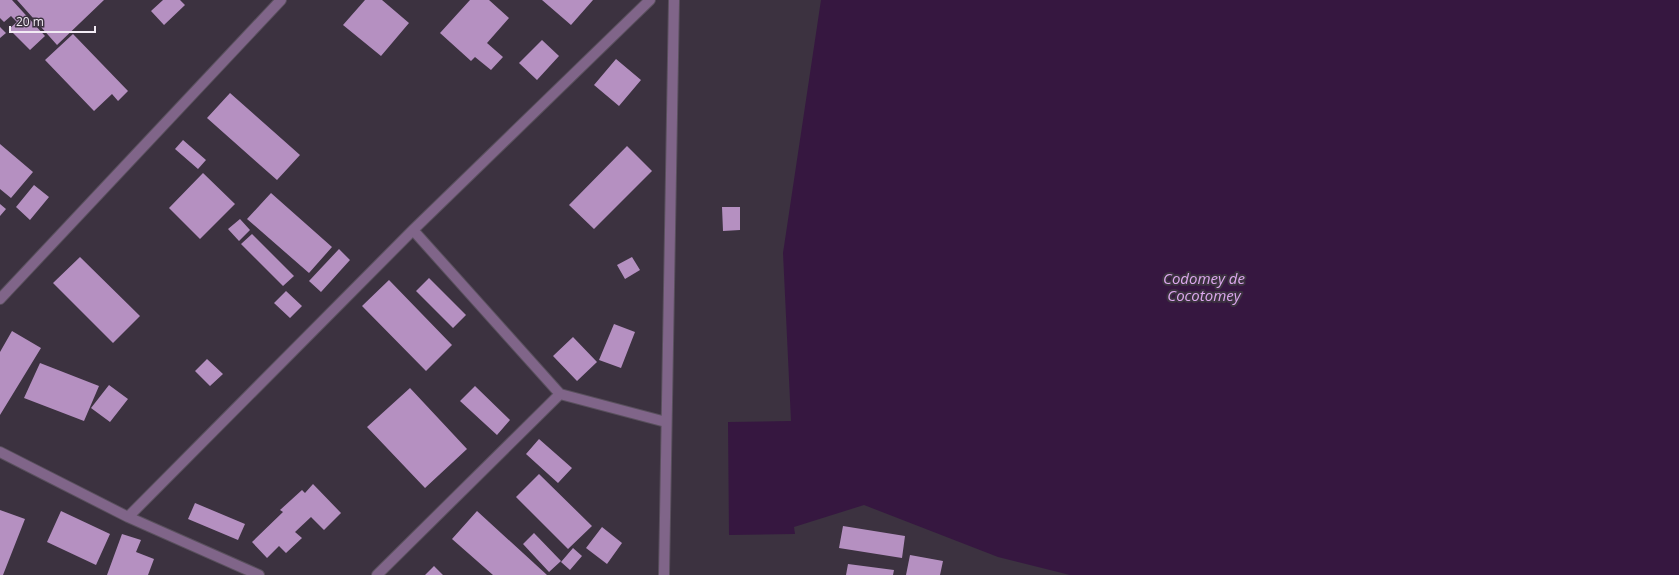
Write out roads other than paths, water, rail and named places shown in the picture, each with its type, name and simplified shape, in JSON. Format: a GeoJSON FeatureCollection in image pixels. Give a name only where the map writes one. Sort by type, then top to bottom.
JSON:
{"type":"FeatureCollection","features":[{"type":"Feature","properties":{"kind":"street"},"geometry":{"type":"LineString","coordinates":[[0,299],[281,0]]}},
{"type":"Feature","properties":{"kind":"street"},"geometry":{"type":"LineString","coordinates":[[128,517],[413,230],[650,0]]}},
{"type":"Feature","properties":{"kind":"street"},"geometry":{"type":"LineString","coordinates":[[664,575],[674,0]]}},
{"type":"Feature","properties":{"kind":"street"},"geometry":{"type":"LineString","coordinates":[[413,230],[560,394],[666,422]]}},
{"type":"Feature","properties":{"kind":"street"},"geometry":{"type":"LineString","coordinates":[[377,575],[560,394]]}},
{"type":"Feature","properties":{"kind":"street"},"geometry":{"type":"LineString","coordinates":[[0,452],[128,517],[259,575]]}},
{"type":"Feature","properties":{"kind":"water","name":"Codomey de Cocotomey"},"geometry":{"type":"Polygon","coordinates":[[[821,0],[1679,0],[1679,575],[1070,575],[998,557],[864,505],[794,527],[795,534],[729,535],[728,422],[791,421],[783,253],[821,0]]]}}]}
